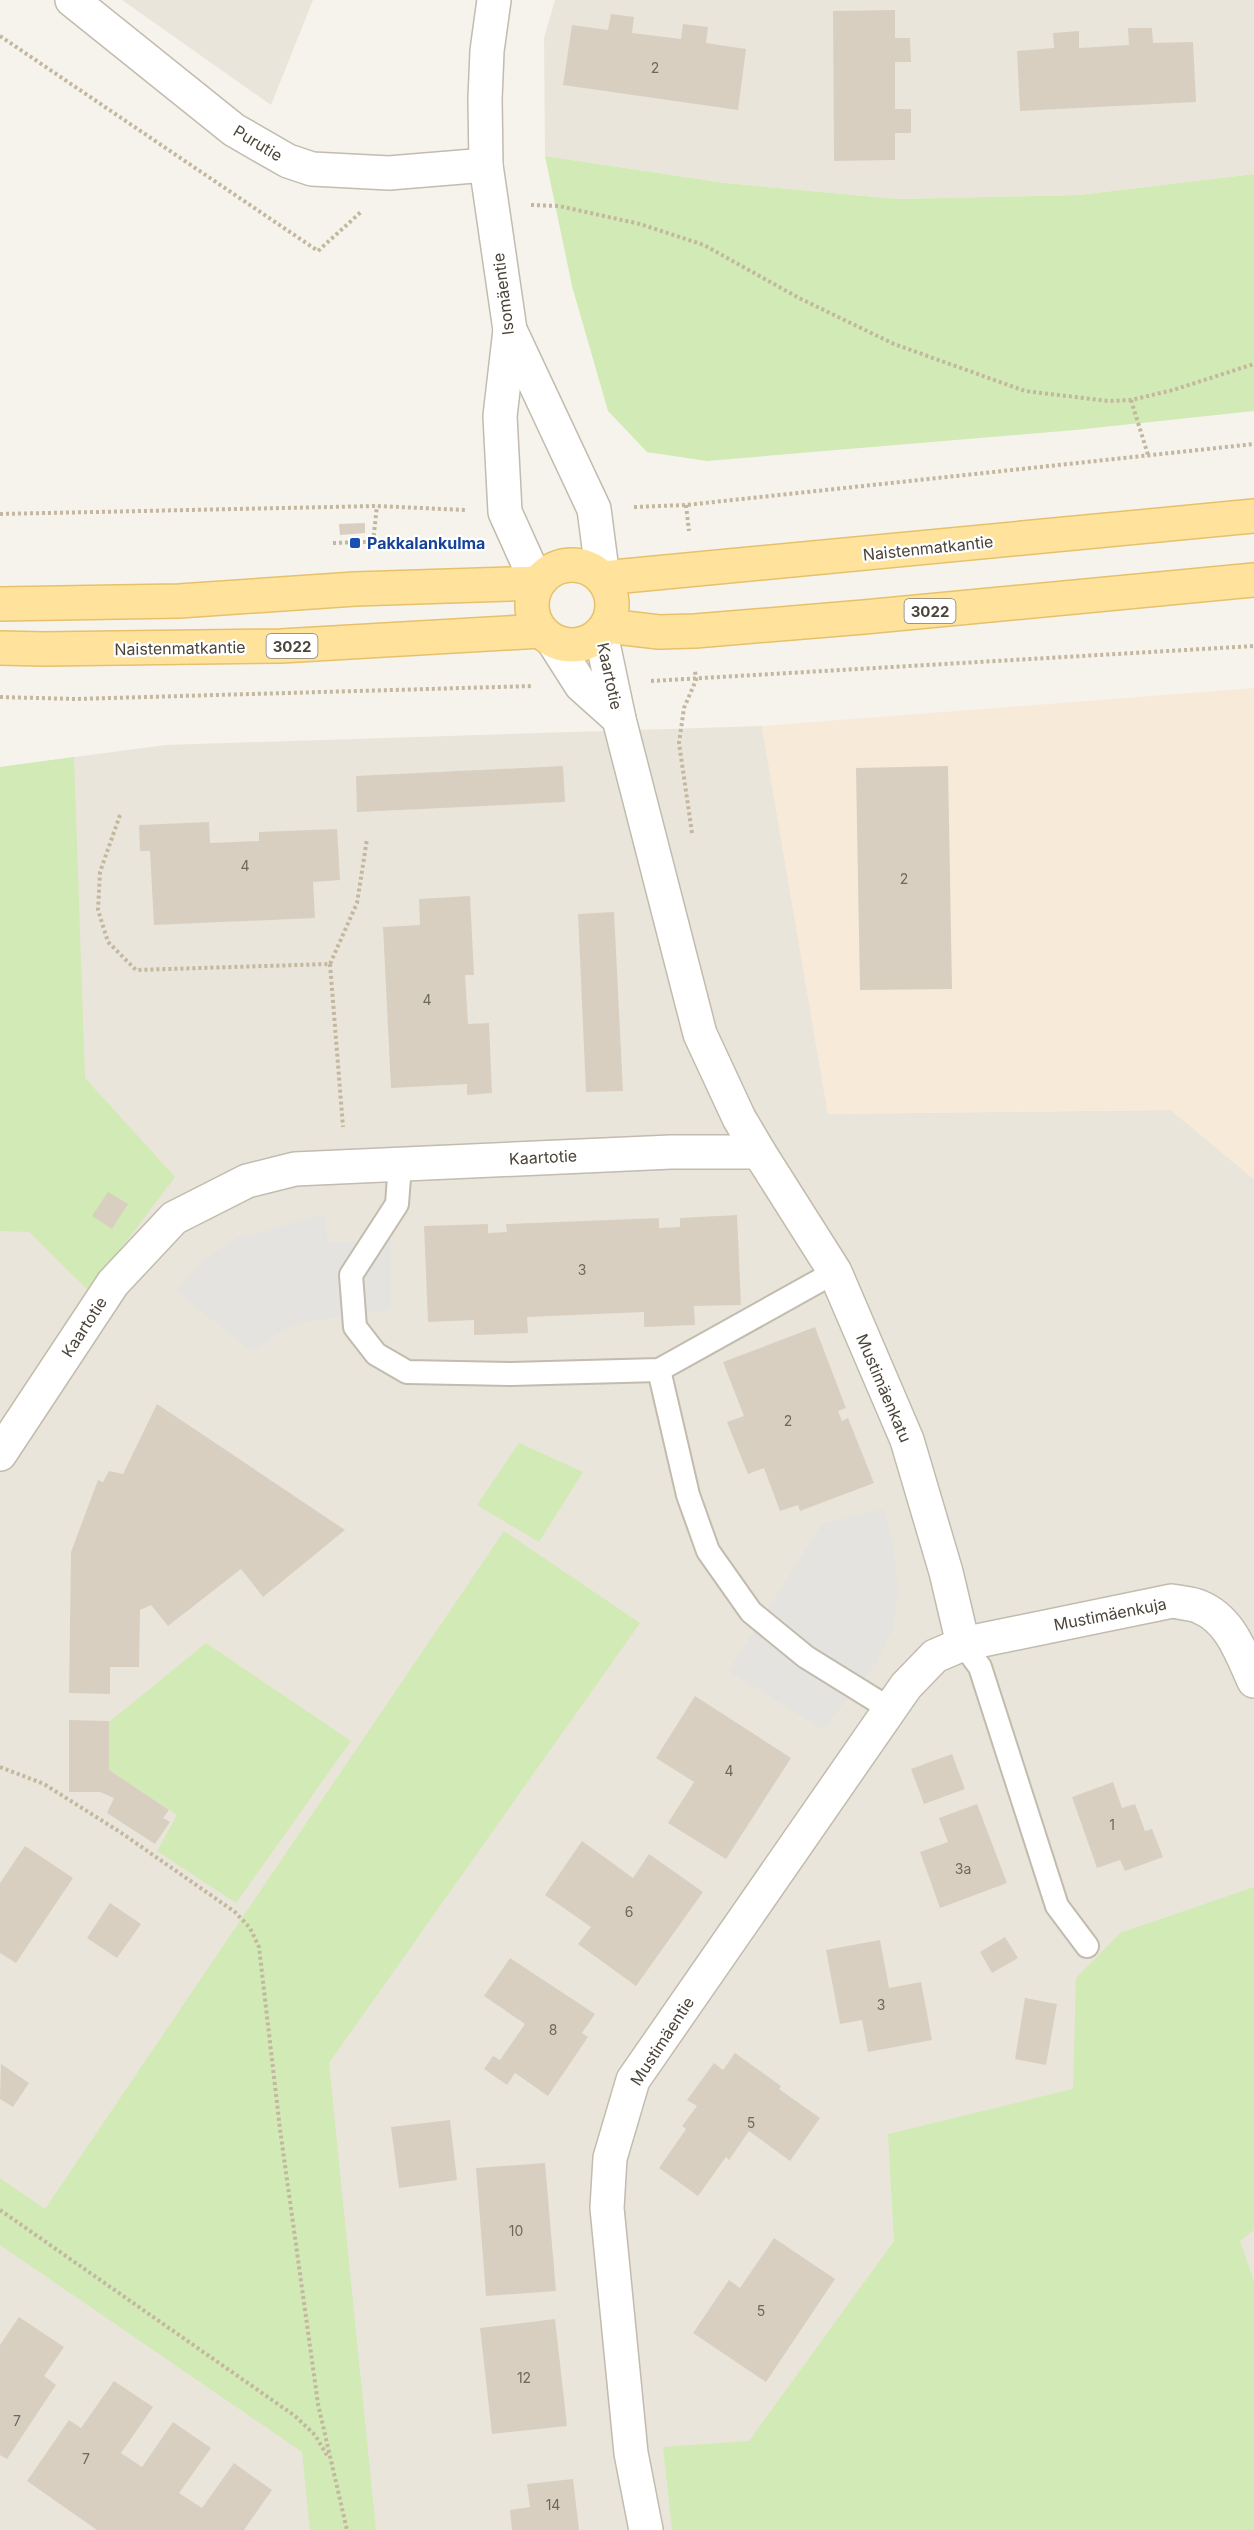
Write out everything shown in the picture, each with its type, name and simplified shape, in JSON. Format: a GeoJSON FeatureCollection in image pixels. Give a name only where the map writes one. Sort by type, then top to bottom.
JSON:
{"type":"FeatureCollection","features":[{"type":"Feature","properties":{"kind":"main road","name":"Naistenmatkantie"},"geometry":{"type":"LineString","coordinates":[[603,578],[1254,516]]}},
{"type":"Feature","properties":{"kind":"main road"},"geometry":{"type":"LineString","coordinates":[[547,636],[532,616],[531,599],[537,583],[545,574],[564,565],[585,566],[603,578],[611,593],[612,610],[604,630]]}},
{"type":"Feature","properties":{"kind":"main road","name":"3022"},"geometry":{"type":"LineString","coordinates":[[547,636],[570,646],[588,643],[604,630],[695,631],[1254,580]]}},
{"type":"Feature","properties":{"kind":"main road"},"geometry":{"type":"LineString","coordinates":[[0,604],[179,601],[355,589],[537,583]]}},
{"type":"Feature","properties":{"kind":"main road","name":"Naistenmatkantie"},"geometry":{"type":"LineString","coordinates":[[0,648],[281,646],[547,636]]}},
{"type":"Feature","properties":{"kind":"street","name":"Purutie"},"geometry":{"type":"LineString","coordinates":[[72,0],[234,130],[288,161],[312,169],[389,173],[486,165]]}},
{"type":"Feature","properties":{"kind":"street","name":"Isomäentie"},"geometry":{"type":"LineString","coordinates":[[494,0],[486,70],[486,165],[510,330],[500,416],[505,512],[537,583]]}},
{"type":"Feature","properties":{"kind":"street"},"geometry":{"type":"LineString","coordinates":[[510,330],[594,509],[603,578]]}},
{"type":"Feature","properties":{"kind":"street","name":"Kaartotie"},"geometry":{"type":"LineString","coordinates":[[0,1454],[113,1283],[174,1218],[247,1181],[295,1169],[672,1152],[759,1152],[700,1034],[619,719],[604,630]]}},
{"type":"Feature","properties":{"kind":"street","name":"Kaartotie"},"geometry":{"type":"LineString","coordinates":[[547,636],[581,685],[619,719]]}},
{"type":"Feature","properties":{"kind":"street","name":"Mustimäenkatu"},"geometry":{"type":"LineString","coordinates":[[759,1152],[835,1272],[907,1440],[946,1572],[963,1644]]}},
{"type":"Feature","properties":{"kind":"street","name":"Mustimäenkuja"},"geometry":{"type":"LineString","coordinates":[[963,1644],[1172,1601],[1200,1607],[1222,1621],[1236,1642],[1254,1681]]}},
{"type":"Feature","properties":{"kind":"street","name":"Mustimäentie"},"geometry":{"type":"LineString","coordinates":[[646,2530],[631,2453],[607,2208],[610,2158],[633,2080],[906,1686],[934,1656],[963,1644]]}},
{"type":"Feature","properties":{"kind":"lane"},"geometry":{"type":"LineString","coordinates":[[400,1164],[397,1204],[351,1275],[355,1327],[376,1354],[407,1372],[511,1374],[659,1370],[835,1272]]}},
{"type":"Feature","properties":{"kind":"lane"},"geometry":{"type":"LineString","coordinates":[[659,1370],[688,1495],[708,1551],[751,1612],[806,1657],[890,1709]]}},
{"type":"Feature","properties":{"kind":"lane"},"geometry":{"type":"LineString","coordinates":[[963,1644],[980,1667],[1057,1906],[1088,1946]]}},
{"type":"Feature","properties":{"kind":"path"},"geometry":{"type":"LineString","coordinates":[[491,203],[559,206],[640,224],[704,245],[799,298],[894,344],[1026,391],[1108,401],[1131,400],[1173,390],[1254,364]]}},
{"type":"Feature","properties":{"kind":"path"},"geometry":{"type":"LineString","coordinates":[[1131,400],[1148,455]]}},
{"type":"Feature","properties":{"kind":"path"},"geometry":{"type":"LineString","coordinates":[[594,509],[686,505],[1254,444]]}},
{"type":"Feature","properties":{"kind":"path"},"geometry":{"type":"LineString","coordinates":[[373,542],[377,506]]}},
{"type":"Feature","properties":{"kind":"path"},"geometry":{"type":"LineString","coordinates":[[0,514],[377,506],[505,512]]}},
{"type":"Feature","properties":{"kind":"path"},"geometry":{"type":"LineString","coordinates":[[333,543],[428,540]]}},
{"type":"Feature","properties":{"kind":"path"},"geometry":{"type":"LineString","coordinates":[[694,843],[679,743],[684,708],[696,680]]}},
{"type":"Feature","properties":{"kind":"path"},"geometry":{"type":"LineString","coordinates":[[120,815],[100,872],[98,910],[108,942],[136,970],[330,964]]}},
{"type":"Feature","properties":{"kind":"path"},"geometry":{"type":"LineString","coordinates":[[343,1129],[330,964],[357,903],[367,839]]}},
{"type":"Feature","properties":{"kind":"path"},"geometry":{"type":"LineString","coordinates":[[0,1767],[44,1784],[120,1832],[235,1912],[250,1928],[260,1947],[280,2129],[318,2404],[347,2530]]}},
{"type":"Feature","properties":{"kind":"path"},"geometry":{"type":"LineString","coordinates":[[0,2210],[295,2416],[315,2435],[330,2461]]}},
{"type":"Feature","properties":{"kind":"shaded area"},"geometry":{"type":"Polygon","coordinates":[[[122,0],[313,0],[271,105],[122,0]]]}},
{"type":"Feature","properties":{"kind":"shaded area"},"geometry":{"type":"Polygon","coordinates":[[[555,0],[1254,0],[1254,174],[1079,195],[898,199],[725,183],[545,156],[544,38],[555,0]]]}},
{"type":"Feature","properties":{"kind":"shaded area"},"geometry":{"type":"Polygon","coordinates":[[[1254,688],[1254,1179],[1171,1110],[828,1114],[762,726],[1254,688]]]}},
{"type":"Feature","properties":{"kind":"shaded area"},"geometry":{"type":"Polygon","coordinates":[[[762,726],[828,1114],[1171,1110],[1254,1179],[1254,2530],[0,2530],[0,767],[165,745],[762,726]]]}},
{"type":"Feature","properties":{"kind":"shaded area"},"geometry":{"type":"Polygon","coordinates":[[[325,1214],[328,1243],[391,1239],[391,1310],[303,1322],[281,1332],[252,1352],[175,1291],[203,1260],[239,1237],[325,1214]]]}},
{"type":"Feature","properties":{"kind":"shaded area"},"geometry":{"type":"Polygon","coordinates":[[[883,1509],[893,1540],[898,1590],[894,1626],[877,1662],[823,1730],[728,1671],[822,1524],[883,1509]]]}},
{"type":"Feature","properties":{"kind":"green space"},"geometry":{"type":"Polygon","coordinates":[[[545,156],[725,183],[898,199],[1079,195],[1254,174],[1254,411],[1075,430],[707,461],[647,452],[608,411],[572,286],[545,156]]]}},
{"type":"Feature","properties":{"kind":"green space"},"geometry":{"type":"Polygon","coordinates":[[[74,757],[85,1078],[175,1177],[89,1291],[29,1232],[0,1231],[0,767],[74,757]]]}},
{"type":"Feature","properties":{"kind":"green space"},"geometry":{"type":"Polygon","coordinates":[[[519,1443],[583,1472],[539,1542],[477,1505],[519,1443]]]}},
{"type":"Feature","properties":{"kind":"green space"},"geometry":{"type":"Polygon","coordinates":[[[504,1531],[640,1623],[329,2063],[376,2530],[310,2530],[302,2452],[0,2245],[0,2178],[45,2209],[504,1531]]]}},
{"type":"Feature","properties":{"kind":"green space"},"geometry":{"type":"Polygon","coordinates":[[[206,1643],[351,1741],[236,1903],[157,1851],[177,1815],[109,1770],[109,1722],[206,1643]]]}},
{"type":"Feature","properties":{"kind":"green space"},"geometry":{"type":"Polygon","coordinates":[[[1254,1887],[1254,2230],[1240,2241],[1254,2281],[1254,2530],[672,2530],[663,2447],[749,2441],[894,2241],[888,2134],[1073,2089],[1076,1978],[1120,1933],[1254,1887]]]}},
{"type":"Feature","properties":{"kind":"building"},"geometry":{"type":"Polygon","coordinates":[[[895,10],[895,38],[910,38],[911,62],[895,62],[895,109],[911,109],[911,133],[895,133],[895,160],[834,161],[833,11],[895,10]]]}},
{"type":"Feature","properties":{"kind":"building"},"geometry":{"type":"Polygon","coordinates":[[[611,14],[634,17],[632,33],[681,39],[683,24],[708,27],[706,43],[746,49],[738,110],[563,85],[572,25],[608,30],[611,14]]]}},
{"type":"Feature","properties":{"kind":"building"},"geometry":{"type":"Polygon","coordinates":[[[1128,28],[1152,28],[1153,43],[1193,42],[1196,102],[1020,111],[1017,51],[1054,48],[1053,33],[1079,31],[1079,48],[1129,45],[1128,28]]]}},
{"type":"Feature","properties":{"kind":"building"},"geometry":{"type":"Polygon","coordinates":[[[365,523],[365,533],[340,535],[339,524],[365,523]]]}},
{"type":"Feature","properties":{"kind":"building"},"geometry":{"type":"Polygon","coordinates":[[[563,766],[565,802],[357,812],[356,776],[563,766]]]}},
{"type":"Feature","properties":{"kind":"building"},"geometry":{"type":"Polygon","coordinates":[[[948,766],[952,989],[860,990],[856,768],[948,766]]]}},
{"type":"Feature","properties":{"kind":"building"},"geometry":{"type":"Polygon","coordinates":[[[209,822],[210,843],[259,841],[259,832],[337,829],[340,880],[313,882],[315,918],[154,925],[150,851],[140,851],[139,825],[209,822]]]}},
{"type":"Feature","properties":{"kind":"building"},"geometry":{"type":"Polygon","coordinates":[[[470,896],[474,975],[465,975],[468,1024],[489,1023],[492,1093],[467,1095],[467,1084],[391,1088],[383,927],[420,925],[419,899],[470,896]]]}},
{"type":"Feature","properties":{"kind":"building"},"geometry":{"type":"Polygon","coordinates":[[[614,912],[623,1091],[586,1092],[578,914],[614,912]]]}},
{"type":"Feature","properties":{"kind":"building"},"geometry":{"type":"Polygon","coordinates":[[[108,1192],[128,1204],[112,1229],[92,1216],[108,1192]]]}},
{"type":"Feature","properties":{"kind":"building"},"geometry":{"type":"Polygon","coordinates":[[[737,1215],[741,1305],[694,1306],[695,1325],[644,1327],[644,1312],[527,1317],[528,1333],[474,1335],[474,1320],[428,1322],[424,1226],[488,1224],[488,1233],[507,1232],[506,1224],[659,1218],[659,1228],[680,1227],[680,1218],[737,1215]]]}},
{"type":"Feature","properties":{"kind":"building"},"geometry":{"type":"Polygon","coordinates":[[[815,1327],[846,1408],[838,1411],[842,1421],[848,1418],[874,1483],[800,1511],[798,1505],[780,1511],[764,1468],[748,1474],[727,1422],[744,1416],[723,1362],[815,1327]]]}},
{"type":"Feature","properties":{"kind":"building"},"geometry":{"type":"Polygon","coordinates":[[[157,1404],[345,1530],[263,1597],[241,1569],[168,1626],[151,1605],[140,1610],[139,1667],[110,1667],[110,1694],[69,1693],[71,1552],[98,1480],[103,1482],[109,1471],[123,1474],[157,1404]]]}},
{"type":"Feature","properties":{"kind":"building"},"geometry":{"type":"Polygon","coordinates":[[[695,1696],[791,1758],[726,1859],[668,1823],[694,1782],[656,1758],[695,1696]]]}},
{"type":"Feature","properties":{"kind":"building"},"geometry":{"type":"Polygon","coordinates":[[[69,1720],[109,1721],[109,1770],[169,1810],[163,1818],[170,1822],[155,1844],[107,1813],[114,1798],[100,1792],[69,1792],[69,1720]]]}},
{"type":"Feature","properties":{"kind":"building"},"geometry":{"type":"Polygon","coordinates":[[[952,1754],[965,1789],[924,1804],[911,1769],[952,1754]]]}},
{"type":"Feature","properties":{"kind":"building"},"geometry":{"type":"Polygon","coordinates":[[[1113,1782],[1122,1808],[1135,1804],[1145,1831],[1152,1829],[1163,1857],[1125,1871],[1120,1860],[1097,1868],[1072,1797],[1113,1782]]]}},
{"type":"Feature","properties":{"kind":"building"},"geometry":{"type":"Polygon","coordinates":[[[977,1804],[1007,1883],[940,1908],[920,1852],[948,1842],[939,1818],[977,1804]]]}},
{"type":"Feature","properties":{"kind":"building"},"geometry":{"type":"Polygon","coordinates":[[[582,1841],[633,1878],[649,1854],[703,1892],[636,1986],[578,1944],[591,1927],[545,1895],[582,1841]]]}},
{"type":"Feature","properties":{"kind":"building"},"geometry":{"type":"Polygon","coordinates":[[[25,1846],[73,1878],[16,1963],[0,1953],[0,1883],[25,1846]]]}},
{"type":"Feature","properties":{"kind":"building"},"geometry":{"type":"Polygon","coordinates":[[[110,1903],[141,1924],[117,1958],[87,1938],[110,1903]]]}},
{"type":"Feature","properties":{"kind":"building"},"geometry":{"type":"Polygon","coordinates":[[[1005,1937],[1018,1958],[992,1973],[980,1952],[1005,1937]]]}},
{"type":"Feature","properties":{"kind":"building"},"geometry":{"type":"Polygon","coordinates":[[[880,1940],[889,1988],[921,1982],[932,2040],[868,2052],[862,2020],[840,2024],[826,1950],[880,1940]]]}},
{"type":"Feature","properties":{"kind":"building"},"geometry":{"type":"Polygon","coordinates":[[[510,1958],[595,2014],[582,2033],[588,2037],[548,2096],[515,2073],[507,2085],[484,2069],[493,2056],[500,2060],[525,2024],[484,1996],[510,1958]]]}},
{"type":"Feature","properties":{"kind":"building"},"geometry":{"type":"Polygon","coordinates":[[[1025,1998],[1057,2004],[1046,2065],[1015,2059],[1025,1998]]]}},
{"type":"Feature","properties":{"kind":"building"},"geometry":{"type":"Polygon","coordinates":[[[735,2053],[781,2086],[779,2089],[820,2118],[790,2161],[749,2131],[729,2160],[726,2157],[698,2196],[659,2168],[686,2129],[682,2126],[697,2106],[687,2100],[714,2063],[723,2070],[735,2053]]]}},
{"type":"Feature","properties":{"kind":"building"},"geometry":{"type":"Polygon","coordinates":[[[1,2064],[29,2083],[13,2107],[0,2099],[1,2064]]]}},
{"type":"Feature","properties":{"kind":"building"},"geometry":{"type":"Polygon","coordinates":[[[450,2120],[457,2180],[399,2188],[391,2127],[450,2120]]]}},
{"type":"Feature","properties":{"kind":"building"},"geometry":{"type":"Polygon","coordinates":[[[545,2163],[556,2291],[486,2296],[476,2168],[545,2163]]]}},
{"type":"Feature","properties":{"kind":"building"},"geometry":{"type":"Polygon","coordinates":[[[774,2238],[835,2279],[766,2382],[693,2333],[729,2280],[740,2288],[774,2238]]]}},
{"type":"Feature","properties":{"kind":"building"},"geometry":{"type":"Polygon","coordinates":[[[19,2317],[64,2347],[44,2376],[56,2385],[7,2459],[0,2455],[0,2345],[19,2317]]]}},
{"type":"Feature","properties":{"kind":"building"},"geometry":{"type":"Polygon","coordinates":[[[555,2319],[567,2426],[492,2434],[480,2328],[555,2319]]]}},
{"type":"Feature","properties":{"kind":"building"},"geometry":{"type":"Polygon","coordinates":[[[114,2381],[153,2407],[121,2453],[142,2467],[173,2422],[211,2448],[179,2493],[202,2508],[234,2463],[272,2490],[244,2530],[97,2530],[27,2481],[69,2420],[81,2428],[114,2381]]]}},
{"type":"Feature","properties":{"kind":"building"},"geometry":{"type":"Polygon","coordinates":[[[573,2479],[579,2530],[512,2530],[510,2510],[530,2507],[527,2484],[573,2479]]]}},
{"type":"Feature","properties":{"kind":"place","name":"Pakkalankulma"},"geometry":{"type":"Point","coordinates":[355,543]}}]}
